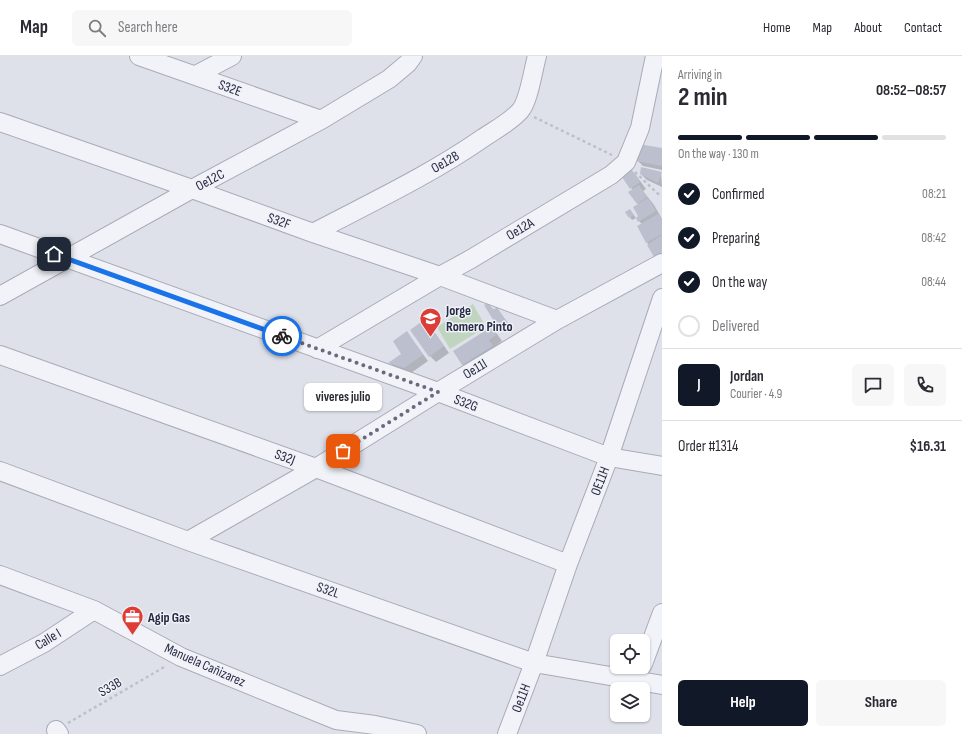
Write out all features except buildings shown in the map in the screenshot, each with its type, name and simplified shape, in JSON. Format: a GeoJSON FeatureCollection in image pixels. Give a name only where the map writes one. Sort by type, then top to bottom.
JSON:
{"type":"FeatureCollection","features":[{"type":"Feature","properties":{"kind":"street","name":"S32E"},"geometry":{"type":"LineString","coordinates":[[138,56],[196,75],[321,120]]}},
{"type":"Feature","properties":{"kind":"street"},"geometry":{"type":"LineString","coordinates":[[196,75],[232,56]]}},
{"type":"Feature","properties":{"kind":"street","name":"Oe12C"},"geometry":{"type":"LineString","coordinates":[[0,296],[192,189],[321,120],[389,79],[408,64],[413,56]]}},
{"type":"Feature","properties":{"kind":"street"},"geometry":{"type":"LineString","coordinates":[[521,110],[525,101],[537,56]]}},
{"type":"Feature","properties":{"kind":"street","name":"Oe12A"},"geometry":{"type":"LineString","coordinates":[[317,349],[611,175],[626,162],[640,128],[655,56]]}},
{"type":"Feature","properties":{"kind":"street","name":"Oe12B"},"geometry":{"type":"LineString","coordinates":[[313,234],[452,158],[513,118],[521,110]]}},
{"type":"Feature","properties":{"kind":"street","name":"S32F"},"geometry":{"type":"LineString","coordinates":[[0,122],[192,189],[313,234],[440,276],[557,320]]}},
{"type":"Feature","properties":{"kind":"street","name":"S32G"},"geometry":{"type":"LineString","coordinates":[[0,234],[67,260],[438,392],[609,457],[662,466]]}},
{"type":"Feature","properties":{"kind":"street","name":"Oe11l"},"geometry":{"type":"LineString","coordinates":[[188,541],[316,468],[557,320],[662,262]]}},
{"type":"Feature","properties":{"kind":"street","name":"OE11H"},"geometry":{"type":"LineString","coordinates":[[534,663],[568,564],[609,457],[662,298]]}},
{"type":"Feature","properties":{"kind":"street","name":"S32J"},"geometry":{"type":"LineString","coordinates":[[0,355],[316,468],[568,564]]}},
{"type":"Feature","properties":{"kind":"street","name":"S32L"},"geometry":{"type":"LineString","coordinates":[[0,471],[188,541],[534,663],[610,671]]}},
{"type":"Feature","properties":{"kind":"street","name":"Manuela Cañizarez"},"geometry":{"type":"LineString","coordinates":[[0,575],[94,610],[181,657],[336,727],[375,725],[417,734]]}},
{"type":"Feature","properties":{"kind":"street","name":"Calle I"},"geometry":{"type":"LineString","coordinates":[[0,666],[44,643],[94,610]]}},
{"type":"Feature","properties":{"kind":"street"},"geometry":{"type":"LineString","coordinates":[[650,645],[662,613]]}},
{"type":"Feature","properties":{"kind":"street","name":"Oe11H"},"geometry":{"type":"LineString","coordinates":[[507,734],[534,663]]}},
{"type":"Feature","properties":{"kind":"street","name":"S32L"},"geometry":{"type":"LineString","coordinates":[[639,674],[662,686]]}},
{"type":"Feature","properties":{"kind":"path"},"geometry":{"type":"LineString","coordinates":[[521,110],[626,162],[657,193],[662,196]]}},
{"type":"Feature","properties":{"kind":"path","name":"S33B"},"geometry":{"type":"LineString","coordinates":[[57,732],[181,657]]}},
{"type":"Feature","properties":{"kind":"green space"},"geometry":{"type":"Polygon","coordinates":[[[473,304],[486,327],[450,349],[437,327],[473,304]]]}},
{"type":"Feature","properties":{"kind":"way so far"},"geometry":{"type":"LineString","coordinates":[[282,336],[438,392],[343,451]]}},
{"type":"Feature","properties":{"kind":"place","name":"Jorge Romero Pinto"},"geometry":{"type":"Point","coordinates":[431,338]}},
{"type":"Feature","properties":{"kind":"place","name":"viveres julio"},"geometry":{"type":"Point","coordinates":[343,451]}},
{"type":"Feature","properties":{"kind":"place","name":"Agip Gas"},"geometry":{"type":"Point","coordinates":[132,636]}},
{"type":"Feature","properties":{"kind":"route"},"geometry":{"type":"LineString","coordinates":[[54,254],[282,336]]}}]}
